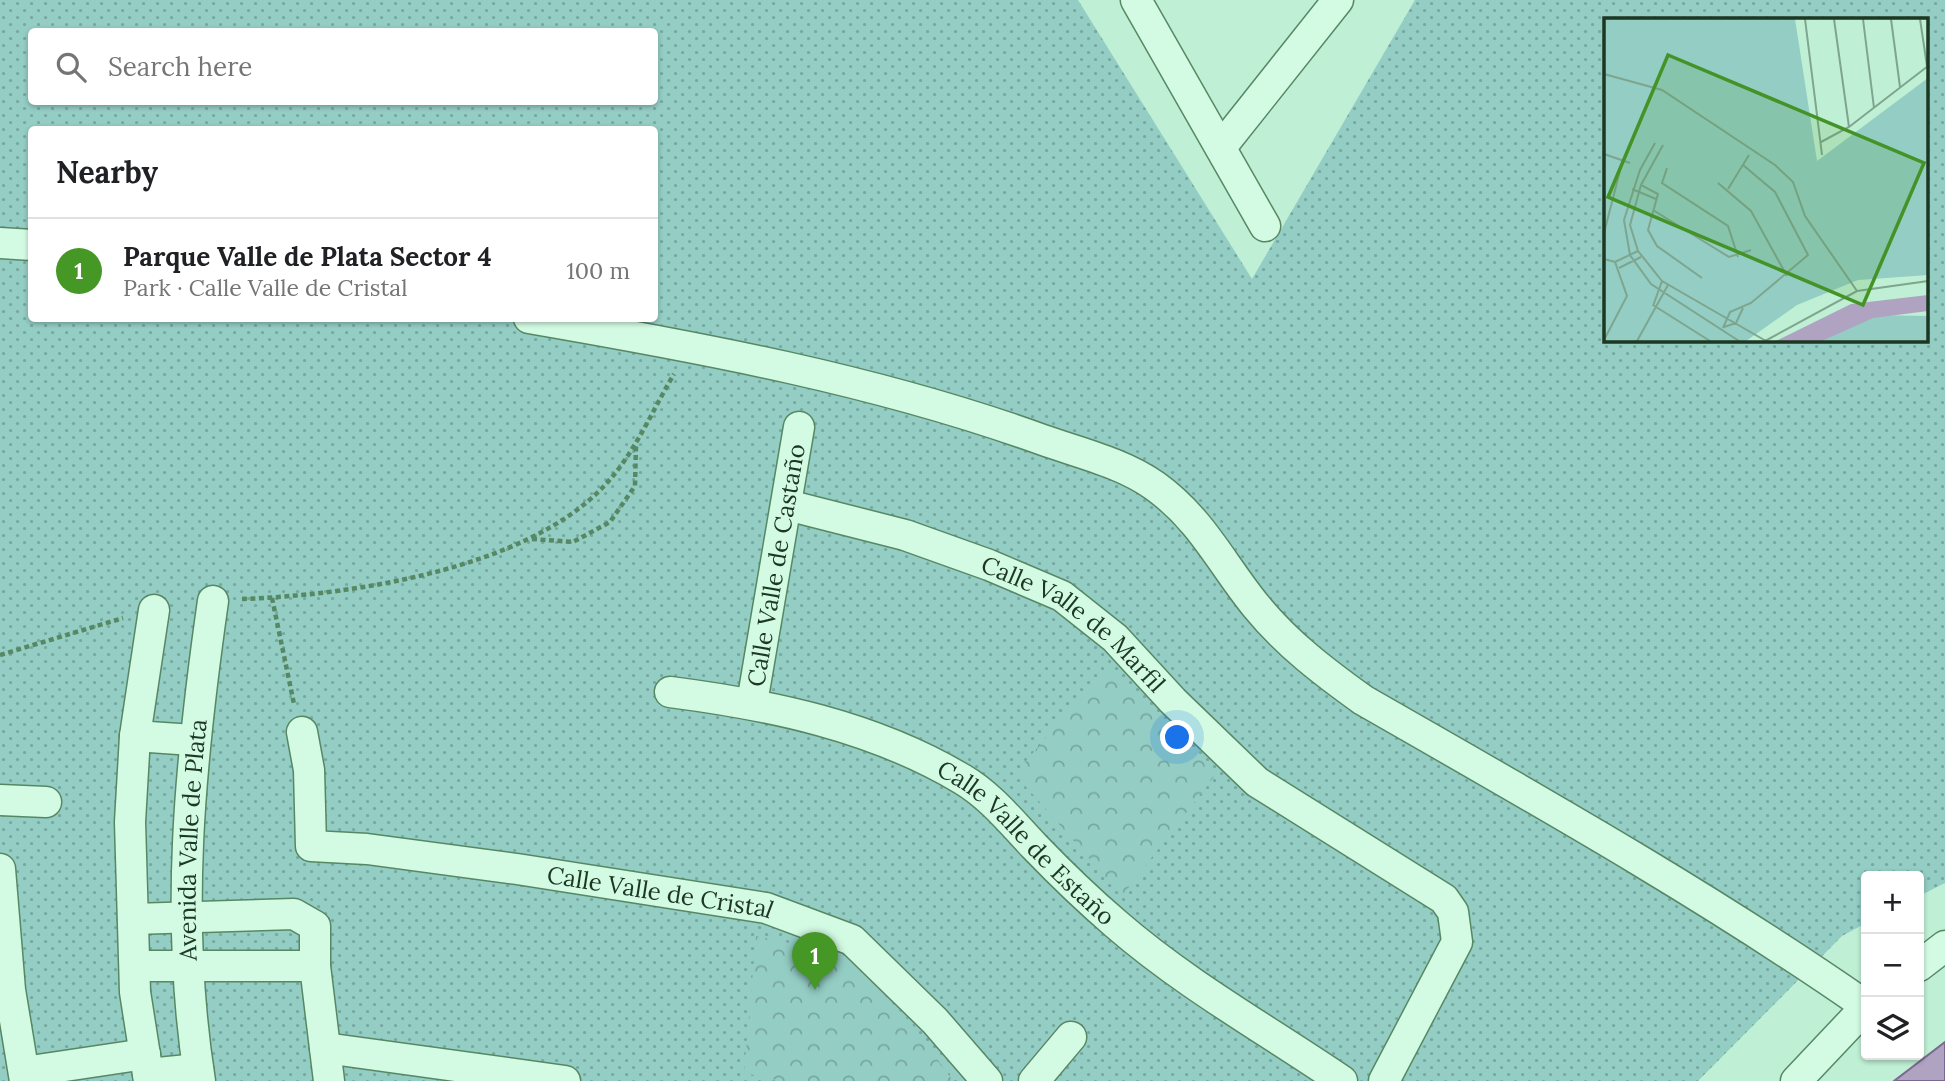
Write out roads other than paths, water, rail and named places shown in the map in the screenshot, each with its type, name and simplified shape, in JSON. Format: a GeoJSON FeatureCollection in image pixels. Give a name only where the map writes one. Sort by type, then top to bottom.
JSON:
{"type":"FeatureCollection","features":[{"type":"Feature","properties":{"kind":"street"},"geometry":{"type":"LineString","coordinates":[[1136,0],[1222,146],[1265,226]]}},
{"type":"Feature","properties":{"kind":"street"},"geometry":{"type":"LineString","coordinates":[[1222,146],[1338,0]]}},
{"type":"Feature","properties":{"kind":"street"},"geometry":{"type":"LineString","coordinates":[[0,243],[28,245]]}},
{"type":"Feature","properties":{"kind":"street"},"geometry":{"type":"LineString","coordinates":[[552,322],[689,347],[884,389],[992,421],[1121,467],[1153,484],[1183,508],[1213,543],[1271,623],[1288,642],[1332,678],[1363,699],[1670,876],[1780,946],[1861,1003]]}},
{"type":"Feature","properties":{"kind":"street","name":"Calle Valle de Castaño"},"geometry":{"type":"LineString","coordinates":[[752,703],[799,427]]}},
{"type":"Feature","properties":{"kind":"street","name":"Calle Valle de Marfil"},"geometry":{"type":"LineString","coordinates":[[787,505],[905,535],[989,565],[1062,596],[1115,638],[1182,709],[1257,782],[1444,899],[1454,912],[1457,942],[1384,1081]]}},
{"type":"Feature","properties":{"kind":"street","name":"Avenida Valle de Plata"},"geometry":{"type":"LineString","coordinates":[[199,1075],[184,918],[193,740],[213,601]]}},
{"type":"Feature","properties":{"kind":"street"},"geometry":{"type":"LineString","coordinates":[[147,1070],[135,966],[130,822],[135,736],[154,610]]}},
{"type":"Feature","properties":{"kind":"street","name":"Calle Valle de Estaño"},"geometry":{"type":"LineString","coordinates":[[670,692],[752,703],[803,714],[897,747],[964,779],[1000,809],[1071,883],[1118,926],[1176,970],[1342,1081]]}},
{"type":"Feature","properties":{"kind":"street","name":"Calle Valle de Cristal"},"geometry":{"type":"LineString","coordinates":[[302,732],[309,770],[310,846],[367,849],[517,869],[766,908],[852,940],[935,1021],[987,1081]]}},
{"type":"Feature","properties":{"kind":"street"},"geometry":{"type":"LineString","coordinates":[[135,736],[193,740]]}},
{"type":"Feature","properties":{"kind":"street"},"geometry":{"type":"LineString","coordinates":[[0,800],[46,803]]}},
{"type":"Feature","properties":{"kind":"street"},"geometry":{"type":"LineString","coordinates":[[0,869],[10,990],[24,1077],[147,1070],[199,1075]]}},
{"type":"Feature","properties":{"kind":"street"},"geometry":{"type":"LineString","coordinates":[[133,919],[294,914],[316,926],[315,967],[329,1081]]}},
{"type":"Feature","properties":{"kind":"street"},"geometry":{"type":"LineString","coordinates":[[1924,962],[1945,946]]}},
{"type":"Feature","properties":{"kind":"street"},"geometry":{"type":"LineString","coordinates":[[135,966],[315,967]]}},
{"type":"Feature","properties":{"kind":"street"},"geometry":{"type":"LineString","coordinates":[[1796,1081],[1861,1012]]}},
{"type":"Feature","properties":{"kind":"street"},"geometry":{"type":"LineString","coordinates":[[1034,1081],[1071,1037]]}},
{"type":"Feature","properties":{"kind":"street"},"geometry":{"type":"LineString","coordinates":[[325,1048],[565,1081]]}},
{"type":"Feature","properties":{"kind":"place","name":"Parque Valle de Plata Sector 4"},"geometry":{"type":"Point","coordinates":[815,990]}}]}
